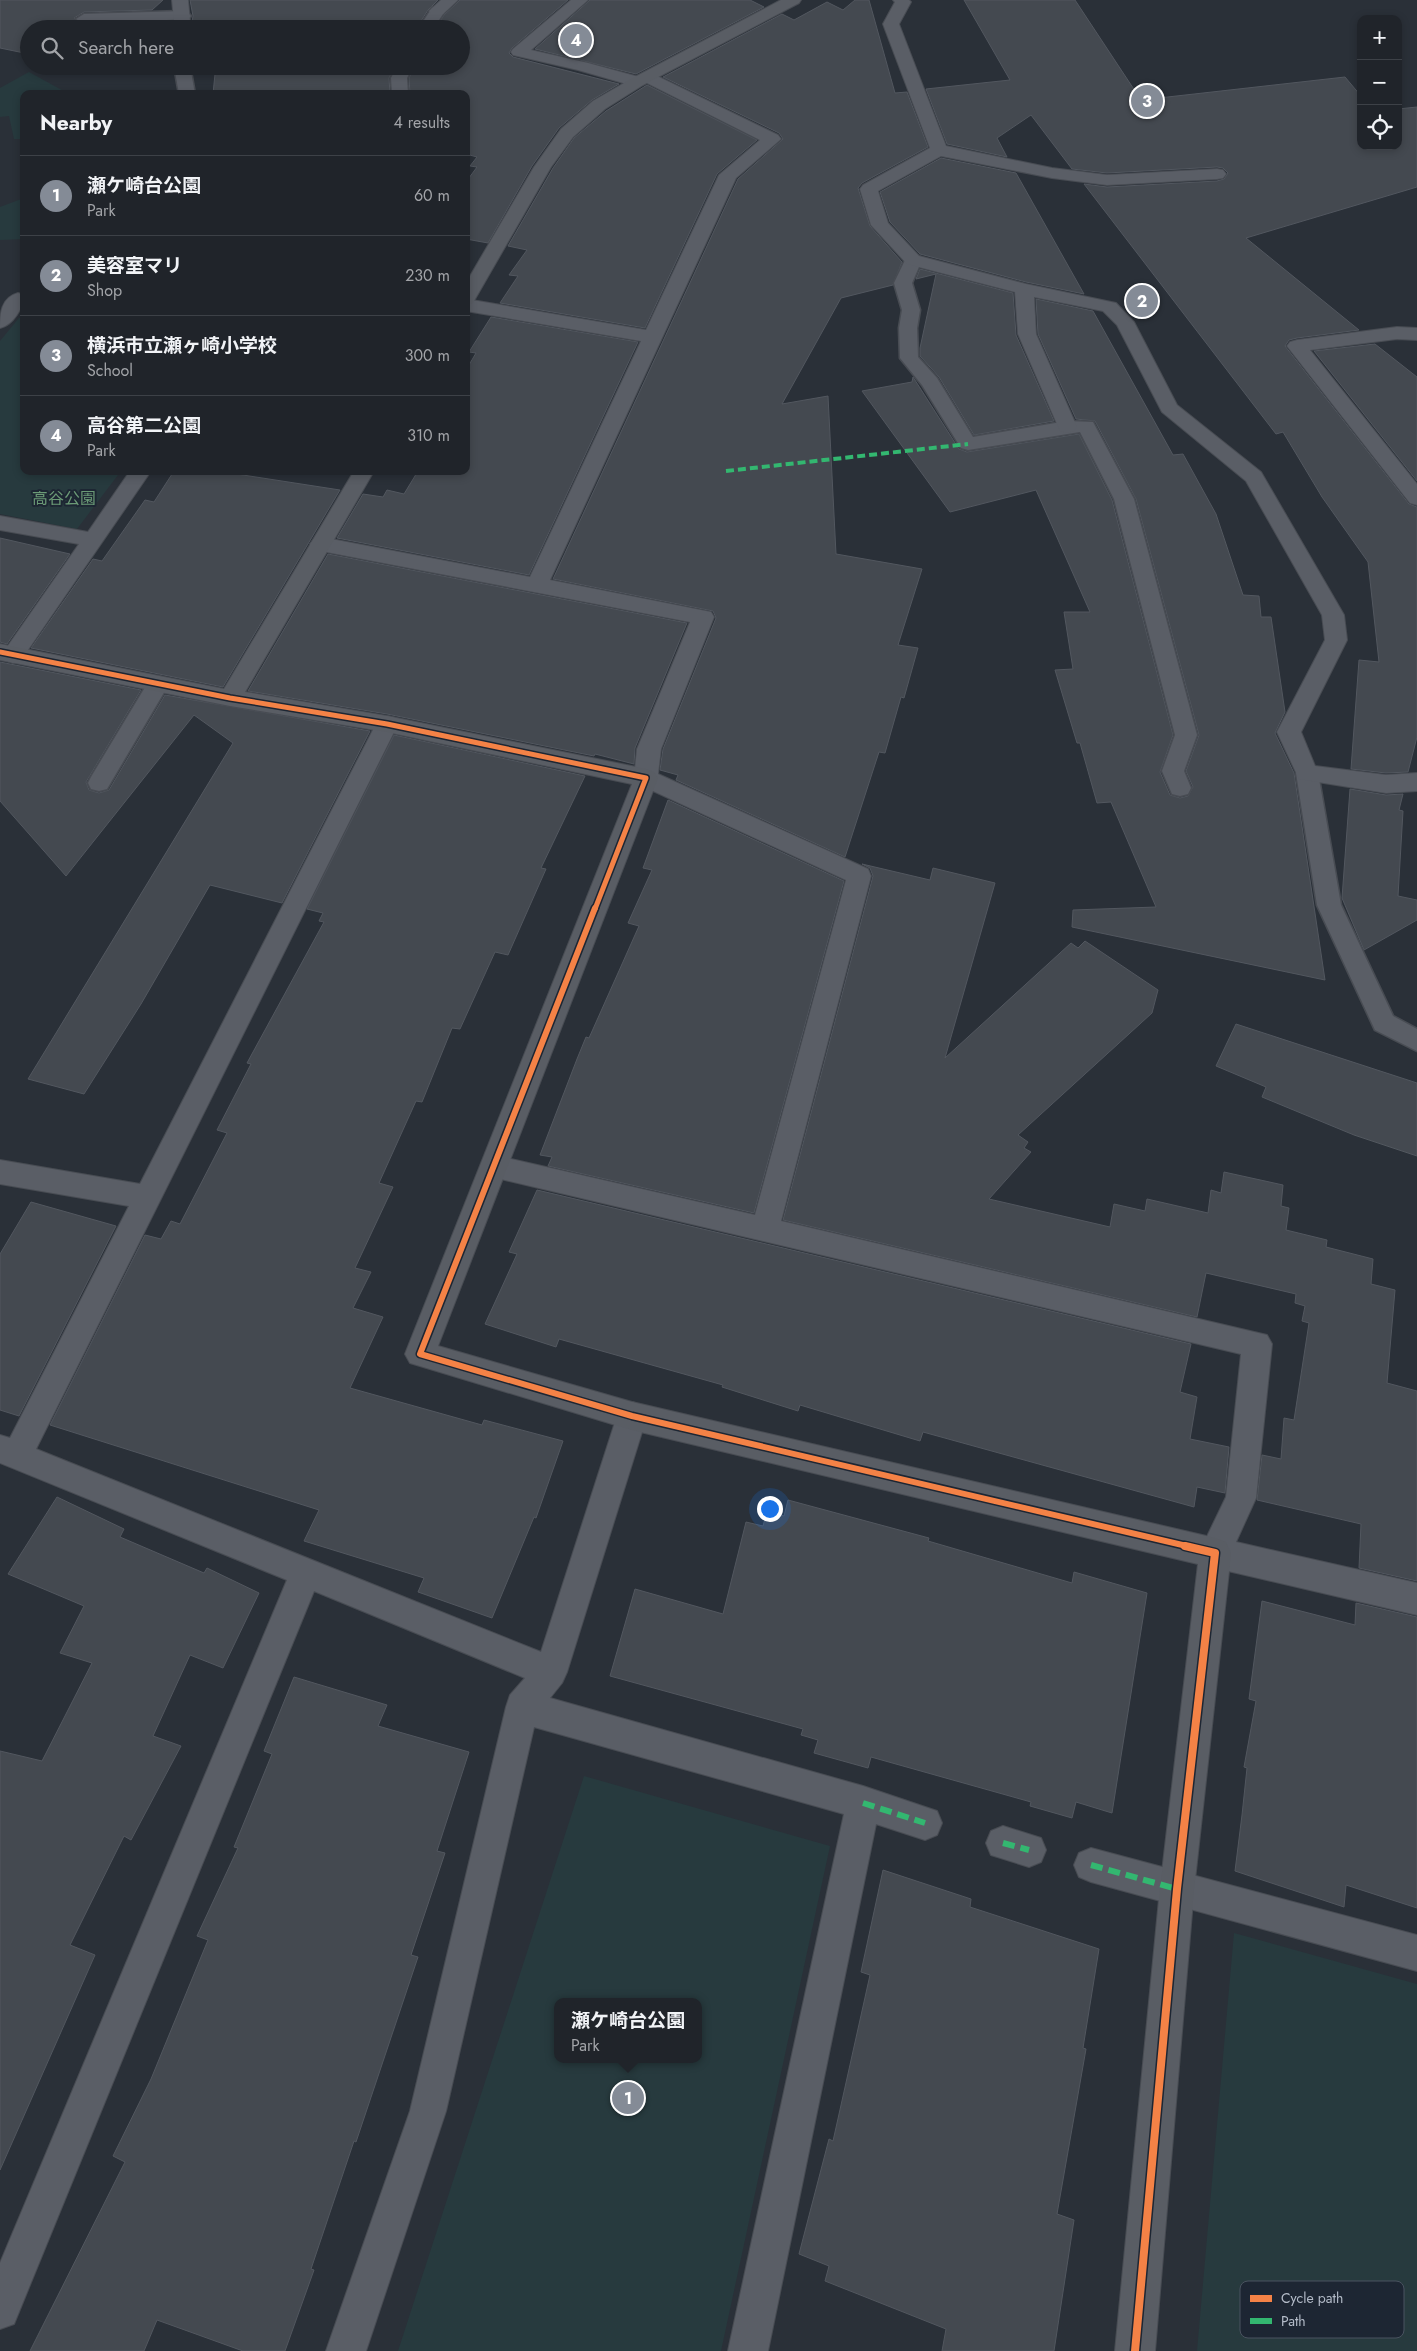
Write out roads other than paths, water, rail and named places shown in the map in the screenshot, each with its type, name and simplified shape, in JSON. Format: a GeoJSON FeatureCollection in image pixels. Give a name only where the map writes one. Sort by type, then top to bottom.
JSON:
{"type":"FeatureCollection","features":[{"type":"Feature","properties":{"kind":"street"},"geometry":{"type":"LineString","coordinates":[[437,11],[450,0]]}},
{"type":"Feature","properties":{"kind":"street"},"geometry":{"type":"LineString","coordinates":[[537,585],[728,175],[772,139],[642,79],[519,52],[580,0]]}},
{"type":"Feature","properties":{"kind":"street"},"geometry":{"type":"LineString","coordinates":[[470,292],[543,167],[567,133],[599,105],[642,79],[794,0]]}},
{"type":"Feature","properties":{"kind":"street"},"geometry":{"type":"LineString","coordinates":[[901,0],[903,2],[891,24],[939,150]]}},
{"type":"Feature","properties":{"kind":"street"},"geometry":{"type":"LineString","coordinates":[[1217,174],[1106,180],[1052,173],[939,150],[870,189],[880,225],[913,260],[1024,289],[1109,307],[1125,322],[1169,408],[1254,477],[1334,615],[1336,640],[1289,732],[1307,773],[1386,784],[1417,782]]}},
{"type":"Feature","properties":{"kind":"street"},"geometry":{"type":"LineString","coordinates":[[1024,289],[1027,334],[1068,427]]}},
{"type":"Feature","properties":{"kind":"street"},"geometry":{"type":"LineString","coordinates":[[0,322],[14,299]]}},
{"type":"Feature","properties":{"kind":"street"},"geometry":{"type":"LineString","coordinates":[[470,306],[652,337]]}},
{"type":"Feature","properties":{"kind":"street"},"geometry":{"type":"LineString","coordinates":[[1417,334],[1397,333],[1297,346],[1417,498]]}},
{"type":"Feature","properties":{"kind":"street"},"geometry":{"type":"LineString","coordinates":[[138,475],[92,540],[6,653],[230,698],[387,724],[646,778],[859,876],[765,1229]]}},
{"type":"Feature","properties":{"kind":"street"},"geometry":{"type":"LineString","coordinates":[[230,698],[362,475]]}},
{"type":"Feature","properties":{"kind":"street"},"geometry":{"type":"LineString","coordinates":[[0,524],[92,540]]}},
{"type":"Feature","properties":{"kind":"street"},"geometry":{"type":"LineString","coordinates":[[321,544],[704,617],[649,749],[646,778],[420,1354],[632,1416],[1417,1599]]}},
{"type":"Feature","properties":{"kind":"street"},"geometry":{"type":"LineString","coordinates":[[387,724],[149,1197],[9,1452],[305,1574],[552,1672]]}},
{"type":"Feature","properties":{"kind":"street"},"geometry":{"type":"LineString","coordinates":[[494,1167],[1257,1344],[1241,1498],[1215,1553],[1177,1889],[1135,2351]]}},
{"type":"Feature","properties":{"kind":"street"},"geometry":{"type":"LineString","coordinates":[[0,1172],[149,1197]]}},
{"type":"Feature","properties":{"kind":"street"},"geometry":{"type":"LineString","coordinates":[[346,2351],[428,2111],[522,1707],[552,1672],[632,1416]]}},
{"type":"Feature","properties":{"kind":"street"},"geometry":{"type":"LineString","coordinates":[[0,2310],[305,1574]]}},
{"type":"Feature","properties":{"kind":"street"},"geometry":{"type":"LineString","coordinates":[[522,1707],[863,1803],[924,1823]]}},
{"type":"Feature","properties":{"kind":"street"},"geometry":{"type":"LineString","coordinates":[[748,2351],[863,1803]]}},
{"type":"Feature","properties":{"kind":"street"},"geometry":{"type":"LineString","coordinates":[[1092,1865],[1417,1953]]}},
{"type":"Feature","properties":{"kind":"lane"},"geometry":{"type":"LineString","coordinates":[[431,20],[437,11]]}},
{"type":"Feature","properties":{"kind":"lane"},"geometry":{"type":"LineString","coordinates":[[84,19],[182,16]]}},
{"type":"Feature","properties":{"kind":"lane"},"geometry":{"type":"LineString","coordinates":[[184,75],[186,90]]}},
{"type":"Feature","properties":{"kind":"lane"},"geometry":{"type":"LineString","coordinates":[[400,75],[400,90]]}},
{"type":"Feature","properties":{"kind":"lane"},"geometry":{"type":"LineString","coordinates":[[913,260],[903,283],[911,310],[908,328],[909,358],[930,382],[968,444],[1068,427],[1086,426],[1124,499],[1186,735],[1173,771],[1180,788]]}},
{"type":"Feature","properties":{"kind":"lane"},"geometry":{"type":"LineString","coordinates":[[99,783],[158,684]]}},
{"type":"Feature","properties":{"kind":"lane"},"geometry":{"type":"LineString","coordinates":[[1307,773],[1329,905],[1384,1023],[1417,1041]]}},
{"type":"Feature","properties":{"kind":"place","name":"高谷第二公園"},"geometry":{"type":"Point","coordinates":[576,40]}},
{"type":"Feature","properties":{"kind":"place","name":"横浜市立瀬ヶ崎小学校"},"geometry":{"type":"Point","coordinates":[1147,101]}},
{"type":"Feature","properties":{"kind":"place","name":"美容室マリ"},"geometry":{"type":"Point","coordinates":[1142,301]}},
{"type":"Feature","properties":{"kind":"place","name":"瀬ケ崎台公園"},"geometry":{"type":"Point","coordinates":[628,2098]}},
{"type":"Feature","properties":{"kind":"park label","name":"高谷公園"},"geometry":{"type":"Point","coordinates":[64,498]}}]}
